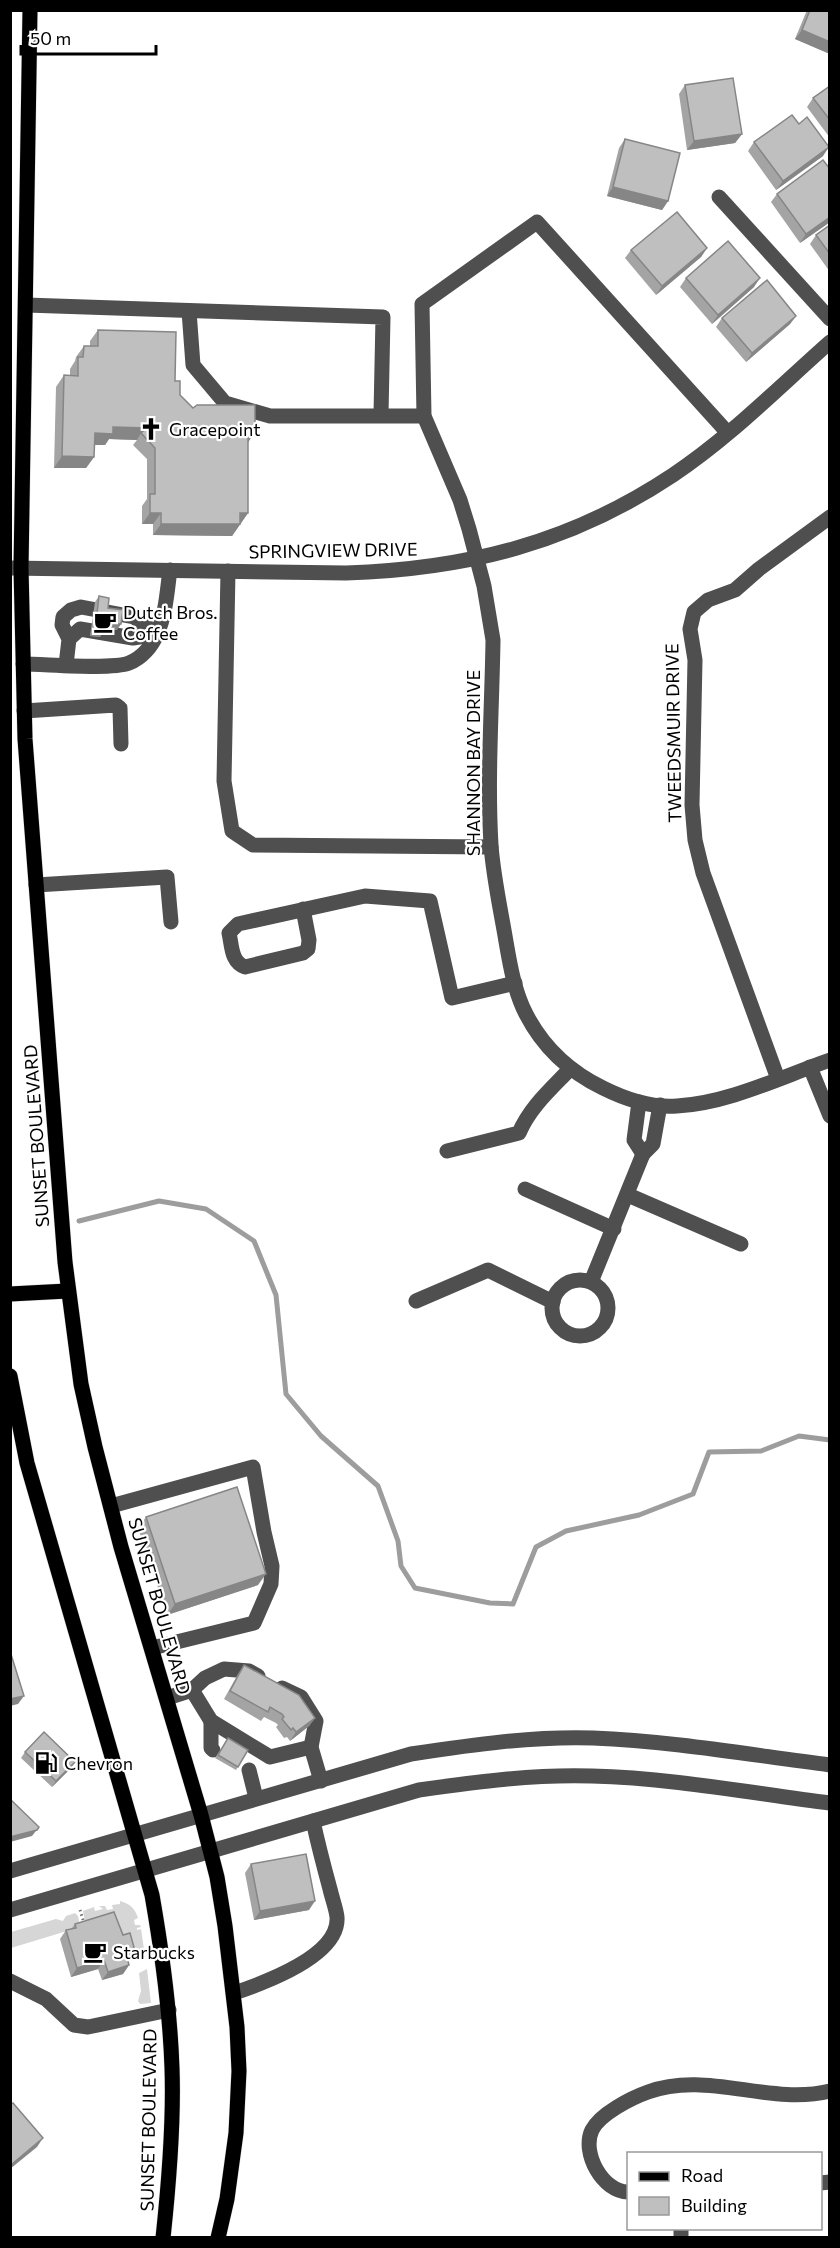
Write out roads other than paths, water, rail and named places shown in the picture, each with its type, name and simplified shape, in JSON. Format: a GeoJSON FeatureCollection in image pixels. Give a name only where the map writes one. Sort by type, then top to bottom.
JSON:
{"type":"FeatureCollection","features":[{"type":"Feature","properties":{"kind":"main road","name":"SUNSET BOULEVARD"},"geometry":{"type":"LineString","coordinates":[[30,10],[26,305],[16,568],[36,885],[67,1291],[81,1384],[111,1506],[201,1815],[218,1883],[234,1992],[239,2071],[236,2133],[218,2238]]}},
{"type":"Feature","properties":{"kind":"main road"},"geometry":{"type":"LineString","coordinates":[[10,1294],[67,1291]]}},
{"type":"Feature","properties":{"kind":"main road","name":"SUNSET BOULEVARD"},"geometry":{"type":"LineString","coordinates":[[10,1376],[27,1463],[152,1895],[169,2010],[172,2070],[163,2238]]}},
{"type":"Feature","properties":{"kind":"street"},"geometry":{"type":"LineString","coordinates":[[718,197],[830,319]]}},
{"type":"Feature","properties":{"kind":"street"},"geometry":{"type":"LineString","coordinates":[[189,311],[193,365],[225,403],[270,416],[381,414],[424,416],[422,304],[537,222],[727,432]]}},
{"type":"Feature","properties":{"kind":"street"},"geometry":{"type":"LineString","coordinates":[[26,305],[383,317],[381,414]]}},
{"type":"Feature","properties":{"kind":"street","name":"SPRINGVIEW DRIVE"},"geometry":{"type":"LineString","coordinates":[[16,568],[397,571],[477,559],[538,542],[612,510],[673,475],[727,432],[830,342]]}},
{"type":"Feature","properties":{"kind":"street","name":"SHANNON BAY DRIVE"},"geometry":{"type":"LineString","coordinates":[[424,416],[460,500],[489,612],[493,640],[491,848],[515,983],[525,1013],[540,1037],[570,1069],[590,1082],[616,1095],[660,1105],[702,1103],[830,1060]]}},
{"type":"Feature","properties":{"kind":"street","name":"TWEEDSMUIR DRIVE"},"geometry":{"type":"LineString","coordinates":[[778,1079],[703,873],[695,840],[692,805],[695,660],[690,629],[694,612],[708,600],[735,590],[759,569],[830,517]]}},
{"type":"Feature","properties":{"kind":"street"},"geometry":{"type":"LineString","coordinates":[[23,664],[123,665],[131,663],[149,648],[157,634],[170,570]]}},
{"type":"Feature","properties":{"kind":"street"},"geometry":{"type":"LineString","coordinates":[[228,571],[224,781],[232,831],[253,845],[491,848]]}},
{"type":"Feature","properties":{"kind":"street"},"geometry":{"type":"LineString","coordinates":[[66,664],[69,639],[62,625],[63,617],[71,610],[81,607],[134,617],[157,634]]}},
{"type":"Feature","properties":{"kind":"street"},"geometry":{"type":"LineString","coordinates":[[69,639],[80,629],[133,638],[157,634]]}},
{"type":"Feature","properties":{"kind":"street"},"geometry":{"type":"LineString","coordinates":[[24,711],[116,705],[120,708],[121,744]]}},
{"type":"Feature","properties":{"kind":"street"},"geometry":{"type":"LineString","coordinates":[[36,885],[167,877],[171,922]]}},
{"type":"Feature","properties":{"kind":"street"},"geometry":{"type":"LineString","coordinates":[[303,909],[309,940],[308,949],[303,953],[245,967],[234,959],[229,933],[238,924],[303,909],[365,896],[430,901],[452,998],[515,983]]}},
{"type":"Feature","properties":{"kind":"street"},"geometry":{"type":"LineString","coordinates":[[810,1067],[830,1116]]}},
{"type":"Feature","properties":{"kind":"street"},"geometry":{"type":"LineString","coordinates":[[447,1151],[519,1133],[533,1108],[570,1069]]}},
{"type":"Feature","properties":{"kind":"street"},"geometry":{"type":"LineString","coordinates":[[639,1102],[634,1140],[643,1155]]}},
{"type":"Feature","properties":{"kind":"street"},"geometry":{"type":"LineString","coordinates":[[591,1282],[643,1155],[653,1144],[660,1105]]}},
{"type":"Feature","properties":{"kind":"street"},"geometry":{"type":"LineString","coordinates":[[525,1189],[614,1229]]}},
{"type":"Feature","properties":{"kind":"street"},"geometry":{"type":"LineString","coordinates":[[628,1194],[741,1244]]}},
{"type":"Feature","properties":{"kind":"street"},"geometry":{"type":"LineString","coordinates":[[416,1301],[488,1270],[553,1302]]}},
{"type":"Feature","properties":{"kind":"street"},"geometry":{"type":"LineString","coordinates":[[581,1280],[591,1282],[601,1288],[607,1298],[609,1308],[606,1319],[600,1329],[591,1334],[580,1336],[569,1334],[560,1328],[554,1319],[553,1302],[561,1288],[570,1282],[581,1280]]}},
{"type":"Feature","properties":{"kind":"street"},"geometry":{"type":"LineString","coordinates":[[111,1506],[254,1467],[272,1566],[272,1584],[254,1623],[152,1648]]}},
{"type":"Feature","properties":{"kind":"street"},"geometry":{"type":"LineString","coordinates":[[167,1698],[192,1690],[205,1678],[224,1669],[249,1671],[301,1697],[316,1721],[311,1747],[321,1781]]}},
{"type":"Feature","properties":{"kind":"street"},"geometry":{"type":"LineString","coordinates":[[192,1690],[211,1721],[270,1757]]}},
{"type":"Feature","properties":{"kind":"street"},"geometry":{"type":"LineString","coordinates":[[211,1721],[212,1748],[218,1752]]}},
{"type":"Feature","properties":{"kind":"street"},"geometry":{"type":"LineString","coordinates":[[10,1871],[411,1754],[468,1746],[531,1740],[593,1738],[658,1743],[830,1765]]}},
{"type":"Feature","properties":{"kind":"street"},"geometry":{"type":"LineString","coordinates":[[256,1798],[244,1767],[270,1757],[311,1747]]}},
{"type":"Feature","properties":{"kind":"street"},"geometry":{"type":"LineString","coordinates":[[10,1910],[419,1790],[474,1782],[533,1777],[592,1776],[655,1781],[830,1803]]}},
{"type":"Feature","properties":{"kind":"street"},"geometry":{"type":"LineString","coordinates":[[234,1992],[266,1983],[294,1969],[316,1953],[332,1936],[337,1918],[313,1821]]}},
{"type":"Feature","properties":{"kind":"street"},"geometry":{"type":"LineString","coordinates":[[10,1981],[46,1999],[74,2025],[88,2026],[169,2010]]}},
{"type":"Feature","properties":{"kind":"street"},"geometry":{"type":"LineString","coordinates":[[627,2192],[609,2186],[595,2167],[588,2142],[592,2129],[606,2114],[648,2091],[687,2083],[781,2095],[811,2096],[830,2091]]}},
{"type":"Feature","properties":{"kind":"waterway"},"geometry":{"type":"LineString","coordinates":[[79,1221],[159,1201],[206,1209],[254,1241],[276,1295],[286,1394],[321,1436],[378,1486],[398,1541],[401,1566],[415,1588],[490,1603],[513,1604],[536,1547],[566,1531],[639,1515],[693,1494],[709,1452],[761,1451],[799,1436],[830,1440]]}},
{"type":"Feature","properties":{"kind":"place","name":"Gracepoint"},"geometry":{"type":"Point","coordinates":[151,429]}},
{"type":"Feature","properties":{"kind":"place","name":"Dutch Bros. Coffee"},"geometry":{"type":"Point","coordinates":[105,622]}},
{"type":"Feature","properties":{"kind":"place","name":"Chevron"},"geometry":{"type":"Point","coordinates":[46,1763]}},
{"type":"Feature","properties":{"kind":"place","name":"Starbucks"},"geometry":{"type":"Point","coordinates":[95,1952]}}]}
